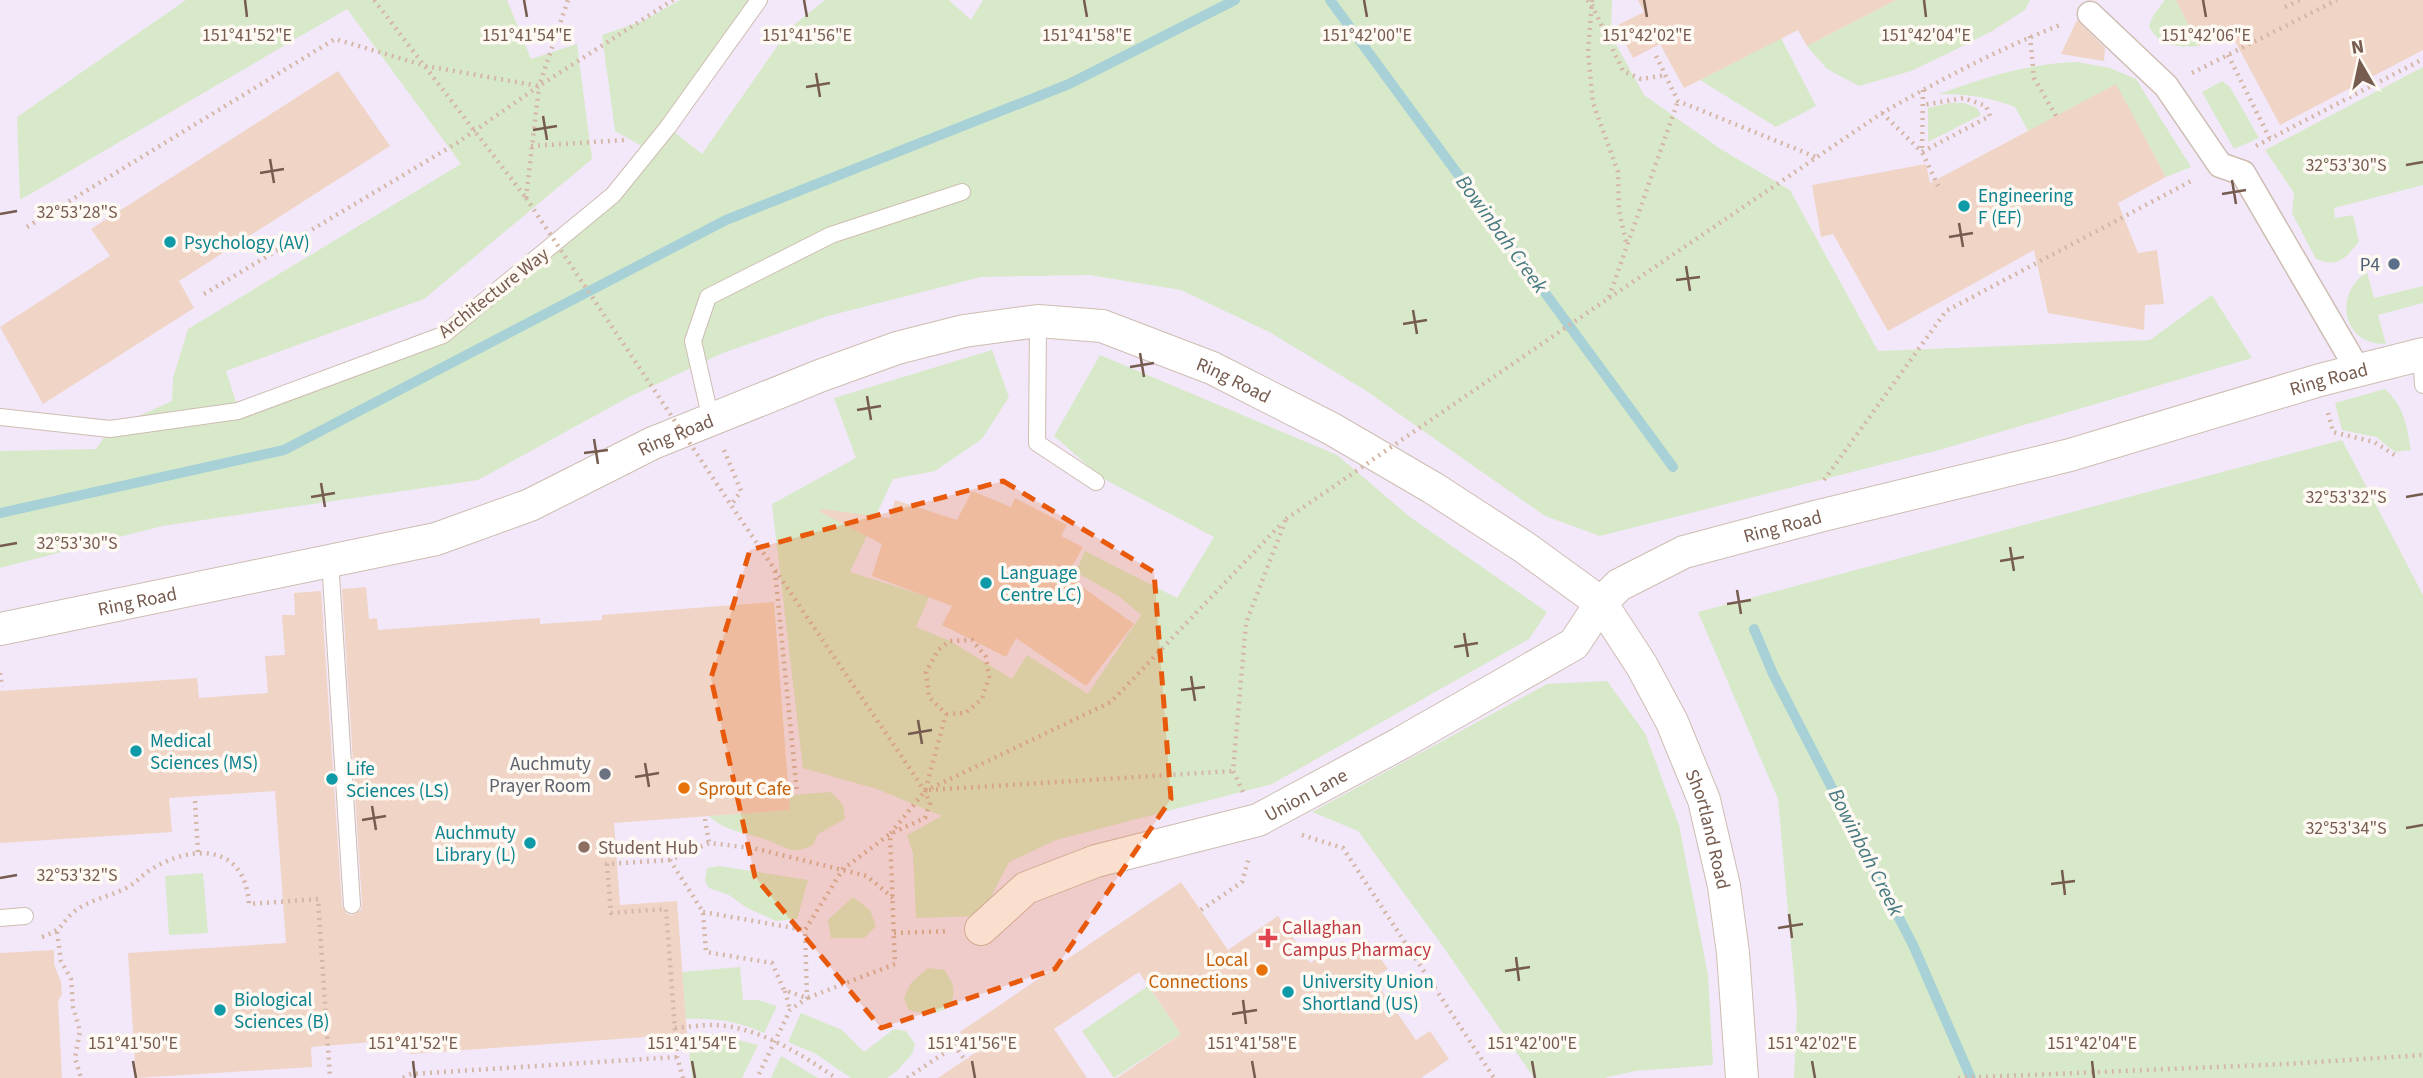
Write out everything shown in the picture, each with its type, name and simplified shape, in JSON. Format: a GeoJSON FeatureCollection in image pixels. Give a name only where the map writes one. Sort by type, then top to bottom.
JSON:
{"type":"FeatureCollection","features":[{"type":"Feature","properties":{"kind":"street"},"geometry":{"type":"LineString","coordinates":[[2090,15],[2166,86],[2220,165],[2243,173],[2358,370]]}},
{"type":"Feature","properties":{"kind":"street","name":"Ring Road"},"geometry":{"type":"LineString","coordinates":[[0,629],[436,538],[530,505],[653,443],[716,432],[822,375],[897,348],[964,331],[1038,321],[1102,326],[1212,368],[1332,429],[1433,488],[1524,547],[1601,603],[1619,585],[1684,552],[2070,455],[2358,370],[2423,364]]}},
{"type":"Feature","properties":{"kind":"street","name":"Union Lane"},"geometry":{"type":"LineString","coordinates":[[981,929],[1026,888],[1096,862],[1258,820],[1401,743],[1574,644],[1601,603]]}},
{"type":"Feature","properties":{"kind":"street","name":"Shortland Road"},"geometry":{"type":"LineString","coordinates":[[1601,603],[1642,666],[1666,711],[1704,800],[1724,886],[1734,953],[1742,1078]]}},
{"type":"Feature","properties":{"kind":"lane","name":"Architecture Way"},"geometry":{"type":"LineString","coordinates":[[0,416],[110,429],[238,411],[443,335],[613,195],[659,138],[759,0]]}},
{"type":"Feature","properties":{"kind":"lane"},"geometry":{"type":"LineString","coordinates":[[716,432],[693,341],[708,297],[831,235],[962,192]]}},
{"type":"Feature","properties":{"kind":"lane"},"geometry":{"type":"LineString","coordinates":[[1038,321],[1037,443],[1096,482]]}},
{"type":"Feature","properties":{"kind":"lane"},"geometry":{"type":"LineString","coordinates":[[330,560],[352,905]]}},
{"type":"Feature","properties":{"kind":"lane"},"geometry":{"type":"LineString","coordinates":[[0,918],[25,916]]}},
{"type":"Feature","properties":{"kind":"path"},"geometry":{"type":"LineString","coordinates":[[374,0],[526,198],[925,791],[930,803],[925,818],[890,834],[843,869],[805,930],[807,998]]}},
{"type":"Feature","properties":{"kind":"path"},"geometry":{"type":"LineString","coordinates":[[561,0],[566,6]]}},
{"type":"Feature","properties":{"kind":"path"},"geometry":{"type":"LineString","coordinates":[[526,198],[539,86],[568,0]]}},
{"type":"Feature","properties":{"kind":"path"},"geometry":{"type":"LineString","coordinates":[[204,293],[457,143],[539,86],[674,0]]}},
{"type":"Feature","properties":{"kind":"path"},"geometry":{"type":"LineString","coordinates":[[2285,7],[2300,0]]}},
{"type":"Feature","properties":{"kind":"path"},"geometry":{"type":"LineString","coordinates":[[2166,86],[2337,0]]}},
{"type":"Feature","properties":{"kind":"path"},"geometry":{"type":"LineString","coordinates":[[1590,1],[1623,71],[1641,79],[1665,75]]}},
{"type":"Feature","properties":{"kind":"path"},"geometry":{"type":"LineString","coordinates":[[1590,1],[1588,52],[1593,103],[1618,172],[1619,211],[1627,246]]}},
{"type":"Feature","properties":{"kind":"path"},"geometry":{"type":"LineString","coordinates":[[925,791],[1111,702],[1286,519],[1882,113],[2030,36],[2090,15]]}},
{"type":"Feature","properties":{"kind":"path"},"geometry":{"type":"LineString","coordinates":[[2030,36],[2034,78],[2056,116]]}},
{"type":"Feature","properties":{"kind":"path"},"geometry":{"type":"LineString","coordinates":[[27,226],[335,39],[426,66],[539,86]]}},
{"type":"Feature","properties":{"kind":"path"},"geometry":{"type":"LineString","coordinates":[[2228,55],[2270,139]]}},
{"type":"Feature","properties":{"kind":"path"},"geometry":{"type":"LineString","coordinates":[[1657,56],[1678,101],[1817,157]]}},
{"type":"Feature","properties":{"kind":"path"},"geometry":{"type":"LineString","coordinates":[[1922,152],[1923,90]]}},
{"type":"Feature","properties":{"kind":"path"},"geometry":{"type":"LineString","coordinates":[[1922,152],[1990,116],[1986,106],[1964,98],[1923,105]]}},
{"type":"Feature","properties":{"kind":"path"},"geometry":{"type":"LineString","coordinates":[[1609,298],[1678,101]]}},
{"type":"Feature","properties":{"kind":"path"},"geometry":{"type":"LineString","coordinates":[[1882,113],[1922,152],[1938,186]]}},
{"type":"Feature","properties":{"kind":"path"},"geometry":{"type":"LineString","coordinates":[[531,146],[659,138]]}},
{"type":"Feature","properties":{"kind":"path"},"geometry":{"type":"LineString","coordinates":[[1822,483],[1946,311],[2089,234]]}},
{"type":"Feature","properties":{"kind":"path"},"geometry":{"type":"LineString","coordinates":[[2327,409],[2333,432],[2374,442],[2396,456]]}},
{"type":"Feature","properties":{"kind":"path"},"geometry":{"type":"LineString","coordinates":[[716,432],[741,491],[731,505]]}},
{"type":"Feature","properties":{"kind":"path"},"geometry":{"type":"LineString","coordinates":[[1286,519],[1246,623],[1233,771],[1258,820],[1343,848],[1494,1078]]}},
{"type":"Feature","properties":{"kind":"path"},"geometry":{"type":"LineString","coordinates":[[775,570],[797,793]]}},
{"type":"Feature","properties":{"kind":"path"},"geometry":{"type":"LineString","coordinates":[[972,640],[986,657],[989,677],[982,699],[965,713],[946,714],[929,697],[926,672],[938,650],[950,641],[972,640]]}},
{"type":"Feature","properties":{"kind":"path"},"geometry":{"type":"LineString","coordinates":[[0,673],[2,687]]}},
{"type":"Feature","properties":{"kind":"path"},"geometry":{"type":"LineString","coordinates":[[757,1078],[790,1010],[807,998],[895,964],[890,834],[925,791],[946,714]]}},
{"type":"Feature","properties":{"kind":"path"},"geometry":{"type":"LineString","coordinates":[[925,791],[1233,771]]}},
{"type":"Feature","properties":{"kind":"path"},"geometry":{"type":"LineString","coordinates":[[195,801],[198,852]]}},
{"type":"Feature","properties":{"kind":"path"},"geometry":{"type":"LineString","coordinates":[[705,819],[709,843]]}},
{"type":"Feature","properties":{"kind":"path"},"geometry":{"type":"LineString","coordinates":[[683,1078],[677,1057],[674,1028],[666,909],[611,913],[607,864],[670,860],[709,843],[753,848],[867,876],[893,898]]}},
{"type":"Feature","properties":{"kind":"path"},"geometry":{"type":"LineString","coordinates":[[81,1078],[75,1058],[80,1031],[73,1007],[71,979],[61,961],[57,932],[74,912],[97,899],[127,888],[150,870],[178,856],[198,852],[221,855],[236,866],[248,888],[249,904],[318,899],[330,1078]]}},
{"type":"Feature","properties":{"kind":"path"},"geometry":{"type":"LineString","coordinates":[[670,860],[703,912],[706,952],[772,963],[790,1010]]}},
{"type":"Feature","properties":{"kind":"path"},"geometry":{"type":"LineString","coordinates":[[1201,911],[1242,883]]}},
{"type":"Feature","properties":{"kind":"path"},"geometry":{"type":"LineString","coordinates":[[703,912],[805,930]]}},
{"type":"Feature","properties":{"kind":"path"},"geometry":{"type":"LineString","coordinates":[[894,933],[981,929]]}},
{"type":"Feature","properties":{"kind":"path"},"geometry":{"type":"LineString","coordinates":[[784,990],[807,998]]}},
{"type":"Feature","properties":{"kind":"path"},"geometry":{"type":"LineString","coordinates":[[674,1028],[714,1025],[739,1029],[775,1042],[809,1059],[836,1078]]}},
{"type":"Feature","properties":{"kind":"path"},"geometry":{"type":"LineString","coordinates":[[907,1078],[956,1046],[965,1060]]}},
{"type":"Feature","properties":{"kind":"path"},"geometry":{"type":"LineString","coordinates":[[1958,1078],[2423,1055]]}},
{"type":"Feature","properties":{"kind":"path"},"geometry":{"type":"LineString","coordinates":[[403,1078],[677,1057]]}},
{"type":"Feature","properties":{"kind":"highlighted area"},"geometry":{"type":"Polygon","coordinates":[[[1003,481],[1154,572],[1171,799],[1055,969],[881,1028],[755,877],[711,678],[750,550],[1003,481]]]}},
{"type":"Feature","properties":{"kind":"shaded area"},"geometry":{"type":"Polygon","coordinates":[[[0,0],[2423,0],[2423,1078],[0,1078],[0,0]]]}},
{"type":"Feature","properties":{"kind":"green space"},"geometry":{"type":"Polygon","coordinates":[[[186,0],[507,0],[531,59],[577,44],[592,159],[424,299],[226,371],[239,411],[443,335],[613,195],[649,150],[615,131],[602,35],[643,21],[680,0],[759,0],[668,127],[702,154],[790,28],[825,0],[949,0],[971,20],[983,0],[1612,0],[1611,35],[1644,95],[1719,148],[1790,190],[1878,351],[2150,340],[2212,295],[2252,358],[1939,450],[1600,536],[1545,516],[1365,390],[1271,333],[1181,290],[1089,275],[981,277],[828,316],[723,353],[629,397],[478,480],[162,526],[0,568],[0,451],[96,449],[110,429],[172,401],[173,378],[188,329],[461,164],[347,9],[20,200],[17,117],[186,0]]]}},
{"type":"Feature","properties":{"kind":"green space"},"geometry":{"type":"Polygon","coordinates":[[[1896,0],[2030,0],[2025,10],[1953,51],[1911,71],[1859,86],[1827,69],[1807,46],[1896,0]]]}},
{"type":"Feature","properties":{"kind":"green space"},"geometry":{"type":"Polygon","coordinates":[[[2165,0],[2176,0],[2199,46],[2170,44],[2153,33],[2149,26],[2165,0]]]}},
{"type":"Feature","properties":{"kind":"green space"},"geometry":{"type":"Polygon","coordinates":[[[1781,38],[1816,106],[1776,127],[1700,80],[1781,38]]]}},
{"type":"Feature","properties":{"kind":"green space"},"geometry":{"type":"Polygon","coordinates":[[[2078,62],[2110,68],[2136,79],[2191,167],[2166,177],[2116,85],[2028,131],[2015,107],[1978,97],[1939,94],[2008,72],[2042,65],[2078,62]]]}},
{"type":"Feature","properties":{"kind":"green space"},"geometry":{"type":"Polygon","coordinates":[[[2423,67],[2423,185],[2334,208],[2335,218],[2353,215],[2359,242],[2336,262],[2316,259],[2292,213],[2294,193],[2265,150],[2423,67]]]}},
{"type":"Feature","properties":{"kind":"green space"},"geometry":{"type":"Polygon","coordinates":[[[2222,81],[2230,87],[2259,138],[2234,149],[2202,92],[2222,81]]]}},
{"type":"Feature","properties":{"kind":"green space"},"geometry":{"type":"Polygon","coordinates":[[[1964,103],[1977,108],[1981,115],[1928,142],[1928,108],[1964,103]]]}},
{"type":"Feature","properties":{"kind":"green space"},"geometry":{"type":"Polygon","coordinates":[[[2367,272],[2374,298],[2423,286],[2423,303],[2378,315],[2386,344],[2371,342],[2360,336],[2347,317],[2349,293],[2356,281],[2367,272]]]}},
{"type":"Feature","properties":{"kind":"green space"},"geometry":{"type":"Polygon","coordinates":[[[992,350],[1009,397],[982,439],[935,471],[893,479],[850,572],[929,597],[916,627],[950,641],[1012,679],[1027,655],[1088,694],[1141,615],[1120,597],[1076,572],[1085,551],[1177,598],[1214,537],[1102,478],[1054,436],[1100,355],[1337,455],[1410,517],[1547,612],[1529,639],[1272,784],[1056,840],[1009,862],[981,916],[916,918],[913,854],[907,835],[942,816],[877,789],[803,768],[772,504],[856,458],[834,398],[992,350]]]}},
{"type":"Feature","properties":{"kind":"green space"},"geometry":{"type":"Polygon","coordinates":[[[2385,389],[2404,417],[2411,450],[2395,452],[2376,437],[2342,430],[2335,403],[2385,389]]]}},
{"type":"Feature","properties":{"kind":"green space"},"geometry":{"type":"Polygon","coordinates":[[[2342,440],[2423,595],[2423,1078],[1794,1078],[1797,1011],[1778,799],[1698,612],[2342,440]]]}},
{"type":"Feature","properties":{"kind":"green space"},"geometry":{"type":"Polygon","coordinates":[[[1607,681],[1645,733],[1679,825],[1708,975],[1713,1065],[1635,1071],[1604,1078],[1534,1078],[1439,941],[1358,831],[1312,812],[1547,684],[1607,681]]]}},
{"type":"Feature","properties":{"kind":"green space"},"geometry":{"type":"Polygon","coordinates":[[[831,792],[843,805],[845,819],[818,834],[813,845],[800,850],[789,849],[729,828],[709,816],[790,810],[789,795],[831,792]]]}},
{"type":"Feature","properties":{"kind":"green space"},"geometry":{"type":"Polygon","coordinates":[[[719,866],[808,880],[797,919],[776,921],[747,908],[729,895],[709,888],[705,881],[707,868],[719,866]]]}},
{"type":"Feature","properties":{"kind":"green space"},"geometry":{"type":"Polygon","coordinates":[[[203,873],[208,933],[169,935],[165,876],[203,873]]]}},
{"type":"Feature","properties":{"kind":"green space"},"geometry":{"type":"Polygon","coordinates":[[[853,897],[870,910],[876,926],[864,938],[831,938],[828,920],[853,897]]]}},
{"type":"Feature","properties":{"kind":"green space"},"geometry":{"type":"Polygon","coordinates":[[[740,967],[743,1000],[758,1000],[777,1006],[764,1033],[726,1021],[686,1019],[682,972],[740,967]]]}},
{"type":"Feature","properties":{"kind":"green space"},"geometry":{"type":"Polygon","coordinates":[[[928,968],[945,970],[953,986],[951,1003],[939,1012],[915,1012],[908,1009],[904,998],[911,983],[928,968]]]}},
{"type":"Feature","properties":{"kind":"green space"},"geometry":{"type":"Polygon","coordinates":[[[1148,986],[1181,1034],[1114,1078],[1082,1031],[1148,986]]]}},
{"type":"Feature","properties":{"kind":"green space"},"geometry":{"type":"Polygon","coordinates":[[[801,1013],[842,1030],[864,1052],[894,1029],[906,1031],[915,1044],[912,1054],[887,1078],[851,1078],[816,1054],[788,1042],[801,1013]]]}},
{"type":"Feature","properties":{"kind":"green space"},"geometry":{"type":"Polygon","coordinates":[[[687,1034],[714,1034],[758,1045],[742,1078],[692,1078],[687,1034]]]}},
{"type":"Feature","properties":{"kind":"green space"},"geometry":{"type":"Polygon","coordinates":[[[781,1056],[818,1078],[771,1078],[781,1056]]]}},
{"type":"Feature","properties":{"kind":"building"},"geometry":{"type":"Polygon","coordinates":[[[1638,0],[1896,0],[1807,46],[1798,30],[1684,88],[1660,44],[1633,58],[1616,26],[1644,12],[1638,0]]]}},
{"type":"Feature","properties":{"kind":"building"},"geometry":{"type":"Polygon","coordinates":[[[2176,0],[2423,0],[2423,50],[2280,125],[2229,30],[2199,46],[2176,0]]]}},
{"type":"Feature","properties":{"kind":"building"},"geometry":{"type":"Polygon","coordinates":[[[2077,20],[2105,48],[2104,61],[2061,54],[2077,20]]]}},
{"type":"Feature","properties":{"kind":"building","name":"Psychology (AV)"},"geometry":{"type":"Polygon","coordinates":[[[338,71],[390,146],[179,281],[194,308],[43,404],[0,327],[110,256],[91,229],[338,71]]]}},
{"type":"Feature","properties":{"kind":"building","name":"Engineering F (EF)"},"geometry":{"type":"Polygon","coordinates":[[[2116,84],[2166,177],[2118,203],[2138,253],[2157,250],[2164,304],[2145,305],[2144,330],[2048,313],[2034,250],[1888,331],[1833,234],[1821,237],[1812,185],[1926,164],[1930,183],[2116,84]]]}},
{"type":"Feature","properties":{"kind":"building","name":"Language Centre LC)"},"geometry":{"type":"Polygon","coordinates":[[[972,491],[1011,507],[1015,498],[1067,525],[1061,536],[1083,547],[1067,576],[1134,624],[1086,686],[1016,638],[1006,657],[942,625],[952,606],[872,576],[882,544],[820,512],[821,509],[890,518],[895,500],[957,520],[972,491]]]}},
{"type":"Feature","properties":{"kind":"building"},"geometry":{"type":"Polygon","coordinates":[[[366,587],[369,619],[377,618],[378,630],[540,618],[540,624],[602,620],[602,615],[774,602],[790,810],[614,823],[620,905],[677,901],[687,1034],[410,1054],[409,1039],[311,1047],[312,1067],[136,1078],[128,953],[286,943],[275,791],[169,798],[172,832],[0,843],[0,691],[197,678],[199,698],[268,693],[265,656],[285,655],[282,615],[295,615],[294,593],[321,591],[342,906],[347,914],[353,915],[361,910],[362,904],[342,589],[366,587]]]}},
{"type":"Feature","properties":{"kind":"building","name":"University Union Shortland (US)"},"geometry":{"type":"Polygon","coordinates":[[[1181,882],[1228,950],[1278,916],[1310,963],[1343,941],[1349,950],[1367,939],[1388,969],[1373,978],[1416,1040],[1430,1031],[1449,1059],[1421,1078],[1117,1078],[1181,1034],[1139,972],[1054,1029],[1087,1078],[938,1078],[975,1053],[960,1032],[1181,882]]]}},
{"type":"Feature","properties":{"kind":"building"},"geometry":{"type":"Polygon","coordinates":[[[54,950],[54,964],[61,982],[62,994],[58,1001],[62,1078],[0,1078],[0,953],[54,950]]]}},
{"type":"Feature","properties":{"kind":"waterway"},"geometry":{"type":"LineString","coordinates":[[0,513],[284,450],[726,220],[1069,84],[1235,0]]}},
{"type":"Feature","properties":{"kind":"waterway","name":"Bowinbah Creek"},"geometry":{"type":"LineString","coordinates":[[1330,0],[1673,467]]}},
{"type":"Feature","properties":{"kind":"waterway","name":"Bowinbah Creek"},"geometry":{"type":"LineString","coordinates":[[1754,629],[1773,674],[1913,945],[1971,1078]]}},
{"type":"Feature","properties":{"kind":"place","name":"Engineering F (EF)"},"geometry":{"type":"Point","coordinates":[1964,206]}},
{"type":"Feature","properties":{"kind":"place","name":"Psychology (AV)"},"geometry":{"type":"Point","coordinates":[170,242]}},
{"type":"Feature","properties":{"kind":"place","name":"P4"},"geometry":{"type":"Point","coordinates":[2394,264]}},
{"type":"Feature","properties":{"kind":"place","name":"Language Centre LC)"},"geometry":{"type":"Point","coordinates":[986,583]}},
{"type":"Feature","properties":{"kind":"place","name":"Medical Sciences (MS)"},"geometry":{"type":"Point","coordinates":[136,751]}},
{"type":"Feature","properties":{"kind":"place","name":"Auchmuty Prayer Room"},"geometry":{"type":"Point","coordinates":[605,774]}},
{"type":"Feature","properties":{"kind":"place","name":"Life Sciences (LS)"},"geometry":{"type":"Point","coordinates":[332,779]}},
{"type":"Feature","properties":{"kind":"place","name":"Sprout Cafe"},"geometry":{"type":"Point","coordinates":[684,788]}},
{"type":"Feature","properties":{"kind":"place","name":"Auchmuty Library (L)"},"geometry":{"type":"Point","coordinates":[530,843]}},
{"type":"Feature","properties":{"kind":"place","name":"Student Hub"},"geometry":{"type":"Point","coordinates":[584,847]}},
{"type":"Feature","properties":{"kind":"place","name":"Callaghan Campus Pharmacy"},"geometry":{"type":"Point","coordinates":[1268,938]}},
{"type":"Feature","properties":{"kind":"place","name":"Local Connections"},"geometry":{"type":"Point","coordinates":[1262,970]}},
{"type":"Feature","properties":{"kind":"place","name":"University Union Shortland (US)"},"geometry":{"type":"Point","coordinates":[1288,992]}},
{"type":"Feature","properties":{"kind":"place","name":"Biological Sciences (B)"},"geometry":{"type":"Point","coordinates":[220,1010]}}]}
